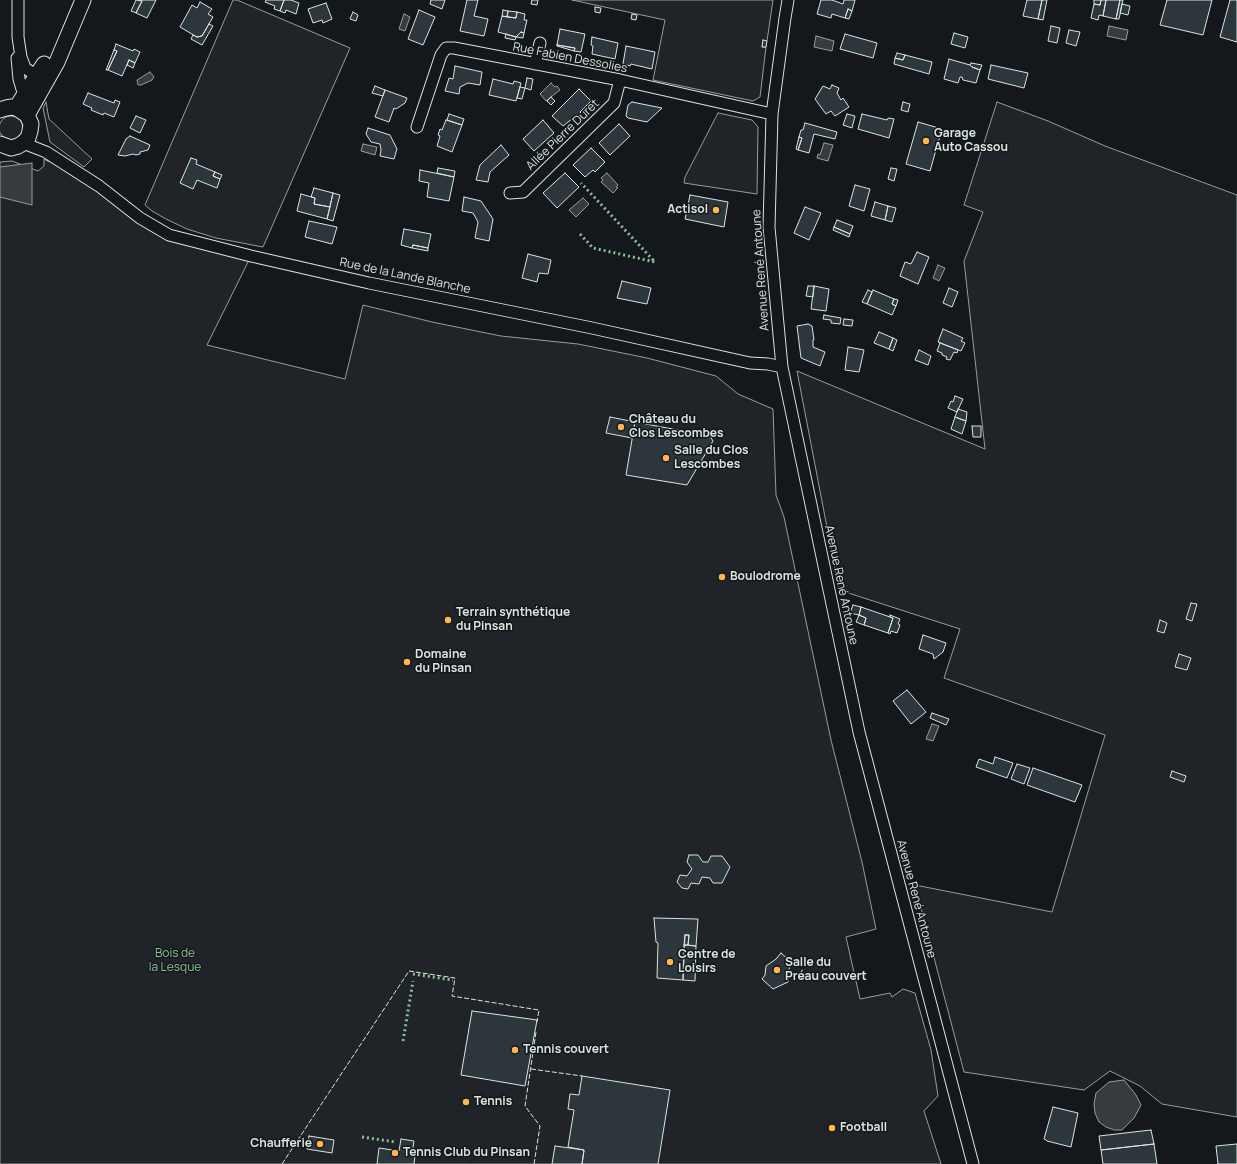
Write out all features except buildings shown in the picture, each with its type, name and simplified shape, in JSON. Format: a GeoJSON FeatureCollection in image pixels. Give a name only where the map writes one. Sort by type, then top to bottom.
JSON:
{"type":"FeatureCollection","features":[{"type":"Feature","properties":{"kind":"street"},"geometry":{"type":"LineString","coordinates":[[18,0],[18,36],[21,57],[25,68],[37,76]]}},
{"type":"Feature","properties":{"kind":"street"},"geometry":{"type":"LineString","coordinates":[[0,110],[22,107],[57,62],[83,0]]}},
{"type":"Feature","properties":{"kind":"street","name":"Avenue René Antoune"},"geometry":{"type":"LineString","coordinates":[[788,0],[772,114],[769,227],[782,366],[859,732],[973,1164]]}},
{"type":"Feature","properties":{"kind":"street"},"geometry":{"type":"LineString","coordinates":[[22,107],[37,76],[73,24]]}},
{"type":"Feature","properties":{"kind":"street"},"geometry":{"type":"LineString","coordinates":[[535,64],[540,43]]}},
{"type":"Feature","properties":{"kind":"street"},"geometry":{"type":"LineString","coordinates":[[0,144],[11,148],[18,146],[27,138],[31,124],[22,107],[17,56],[20,46]]}},
{"type":"Feature","properties":{"kind":"street","name":"Rue Fabien Dessolies"},"geometry":{"type":"LineString","coordinates":[[417,127],[441,56],[446,48],[454,48],[620,80],[772,114]]}},
{"type":"Feature","properties":{"kind":"street","name":"Allée Pierre Duret"},"geometry":{"type":"LineString","coordinates":[[510,193],[523,192],[614,103],[620,80]]}},
{"type":"Feature","properties":{"kind":"street","name":"Rue de la Lande Blanche"},"geometry":{"type":"LineString","coordinates":[[27,138],[99,186],[140,218],[169,235],[251,256],[369,283],[592,328],[750,363],[782,366]]}},
{"type":"Feature","properties":{"kind":"green space"},"geometry":{"type":"Polygon","coordinates":[[[233,0],[237,0],[350,48],[263,247],[216,238],[187,229],[152,211],[145,205],[233,0]]]}},
{"type":"Feature","properties":{"kind":"green space"},"geometry":{"type":"Polygon","coordinates":[[[572,0],[773,0],[767,41],[763,41],[762,47],[766,47],[760,97],[753,101],[653,80],[665,20],[572,0]]]}},
{"type":"Feature","properties":{"kind":"green space"},"geometry":{"type":"Polygon","coordinates":[[[46,102],[49,119],[92,159],[84,167],[50,142],[43,108],[46,102]]]}},
{"type":"Feature","properties":{"kind":"green space"},"geometry":{"type":"Polygon","coordinates":[[[997,102],[1048,121],[1105,146],[1237,195],[1237,1117],[1162,1104],[1140,1086],[1110,1071],[1084,1090],[964,1072],[915,885],[1052,912],[1105,735],[944,678],[960,629],[839,590],[797,371],[985,449],[964,261],[983,212],[964,205],[997,102]]]}},
{"type":"Feature","properties":{"kind":"green space"},"geometry":{"type":"Polygon","coordinates":[[[718,113],[752,120],[758,127],[757,194],[684,183],[685,177],[718,113]]]}},
{"type":"Feature","properties":{"kind":"green space"},"geometry":{"type":"Polygon","coordinates":[[[11,116],[20,119],[23,128],[20,137],[11,140],[2,137],[-1,128],[2,119],[11,116]]]}},
{"type":"Feature","properties":{"kind":"green space","name":"Domaine du Pinsan"},"geometry":{"type":"Polygon","coordinates":[[[56,156],[169,235],[251,256],[207,345],[345,379],[363,305],[432,322],[501,336],[578,344],[647,358],[716,376],[738,394],[773,409],[776,495],[784,517],[831,740],[862,862],[876,929],[846,937],[860,999],[890,993],[892,997],[903,989],[915,993],[931,1050],[938,1096],[924,1111],[941,1164],[0,1164],[0,162],[12,161],[38,171],[44,166],[44,159],[49,162],[56,156]]]}},
{"type":"Feature","properties":{"kind":"shaded area"},"geometry":{"type":"Polygon","coordinates":[[[404,14],[410,17],[405,31],[399,29],[404,14]]]}},
{"type":"Feature","properties":{"kind":"shaded area"},"geometry":{"type":"Polygon","coordinates":[[[1109,26],[1128,30],[1126,40],[1107,36],[1109,26]]]}},
{"type":"Feature","properties":{"kind":"shaded area"},"geometry":{"type":"Polygon","coordinates":[[[816,36],[834,41],[832,51],[814,47],[816,36]]]}},
{"type":"Feature","properties":{"kind":"shaded area"},"geometry":{"type":"Polygon","coordinates":[[[150,72],[154,77],[152,80],[138,85],[137,80],[150,72]]]}},
{"type":"Feature","properties":{"kind":"shaded area"},"geometry":{"type":"Polygon","coordinates":[[[551,83],[555,87],[557,86],[560,90],[546,101],[540,94],[551,83]]]}},
{"type":"Feature","properties":{"kind":"shaded area"},"geometry":{"type":"Polygon","coordinates":[[[824,143],[833,145],[828,161],[817,158],[818,154],[820,155],[824,143]]]}},
{"type":"Feature","properties":{"kind":"shaded area"},"geometry":{"type":"Polygon","coordinates":[[[363,144],[377,147],[375,155],[361,151],[363,144]]]}},
{"type":"Feature","properties":{"kind":"shaded area"},"geometry":{"type":"Polygon","coordinates":[[[32,163],[32,205],[0,197],[0,167],[32,163]]]}},
{"type":"Feature","properties":{"kind":"shaded area"},"geometry":{"type":"Polygon","coordinates":[[[607,173],[618,185],[616,187],[618,188],[613,193],[601,182],[603,180],[601,178],[607,173]]]}},
{"type":"Feature","properties":{"kind":"shaded area"},"geometry":{"type":"Polygon","coordinates":[[[583,198],[589,204],[576,217],[569,210],[583,198]]]}},
{"type":"Feature","properties":{"kind":"shaded area"},"geometry":{"type":"Polygon","coordinates":[[[938,265],[945,268],[939,281],[933,278],[938,265]]]}},
{"type":"Feature","properties":{"kind":"shaded area"},"geometry":{"type":"Polygon","coordinates":[[[932,724],[939,726],[933,741],[926,739],[932,724]]]}},
{"type":"Feature","properties":{"kind":"shaded area"},"geometry":{"type":"Polygon","coordinates":[[[1124,1080],[1136,1095],[1141,1105],[1134,1118],[1122,1130],[1114,1130],[1099,1122],[1095,1113],[1094,1104],[1096,1093],[1109,1082],[1124,1080]]]}},
{"type":"Feature","properties":{"kind":"hedge"},"geometry":{"type":"LineString","coordinates":[[580,234],[593,248],[655,262],[581,183]]}},
{"type":"Feature","properties":{"kind":"hedge"},"geometry":{"type":"LineString","coordinates":[[413,974],[453,980]]}},
{"type":"Feature","properties":{"kind":"hedge"},"geometry":{"type":"LineString","coordinates":[[403,1041],[413,981]]}},
{"type":"Feature","properties":{"kind":"hedge"},"geometry":{"type":"LineString","coordinates":[[362,1137],[396,1142]]}},
{"type":"Feature","properties":{"kind":"fence"},"geometry":{"type":"LineString","coordinates":[[282,1164],[409,971],[455,978],[452,996],[539,1010],[537,1022]]}},
{"type":"Feature","properties":{"kind":"fence"},"geometry":{"type":"LineString","coordinates":[[534,1164],[540,1126],[525,1106],[536,1032]]}},
{"type":"Feature","properties":{"kind":"fence"},"geometry":{"type":"LineString","coordinates":[[531,1069],[582,1076]]}},
{"type":"Feature","properties":{"kind":"place","name":"Garage Auto Cassou"},"geometry":{"type":"Point","coordinates":[926,141]}},
{"type":"Feature","properties":{"kind":"place","name":"Actisol"},"geometry":{"type":"Point","coordinates":[716,210]}},
{"type":"Feature","properties":{"kind":"place","name":"Château du Clos Lescombes"},"geometry":{"type":"Point","coordinates":[621,427]}},
{"type":"Feature","properties":{"kind":"place","name":"Salle du Clos Lescombes"},"geometry":{"type":"Point","coordinates":[666,458]}},
{"type":"Feature","properties":{"kind":"place","name":"Boulodrome"},"geometry":{"type":"Point","coordinates":[722,577]}},
{"type":"Feature","properties":{"kind":"place","name":"Terrain synthétique du Pinsan"},"geometry":{"type":"Point","coordinates":[448,620]}},
{"type":"Feature","properties":{"kind":"place","name":"Domaine du Pinsan"},"geometry":{"type":"Point","coordinates":[407,662]}},
{"type":"Feature","properties":{"kind":"place","name":"Centre de Loisirs"},"geometry":{"type":"Point","coordinates":[670,962]}},
{"type":"Feature","properties":{"kind":"place","name":"Salle du Préau couvert"},"geometry":{"type":"Point","coordinates":[777,970]}},
{"type":"Feature","properties":{"kind":"place","name":"Tennis couvert"},"geometry":{"type":"Point","coordinates":[515,1050]}},
{"type":"Feature","properties":{"kind":"place","name":"Tennis"},"geometry":{"type":"Point","coordinates":[466,1102]}},
{"type":"Feature","properties":{"kind":"place","name":"Football"},"geometry":{"type":"Point","coordinates":[832,1128]}},
{"type":"Feature","properties":{"kind":"place","name":"Chaufferie"},"geometry":{"type":"Point","coordinates":[320,1144]}},
{"type":"Feature","properties":{"kind":"place","name":"Tennis Club du Pinsan"},"geometry":{"type":"Point","coordinates":[395,1153]}},
{"type":"Feature","properties":{"kind":"park label","name":"Bois de la Lesque"},"geometry":{"type":"Point","coordinates":[175,961]}}]}
